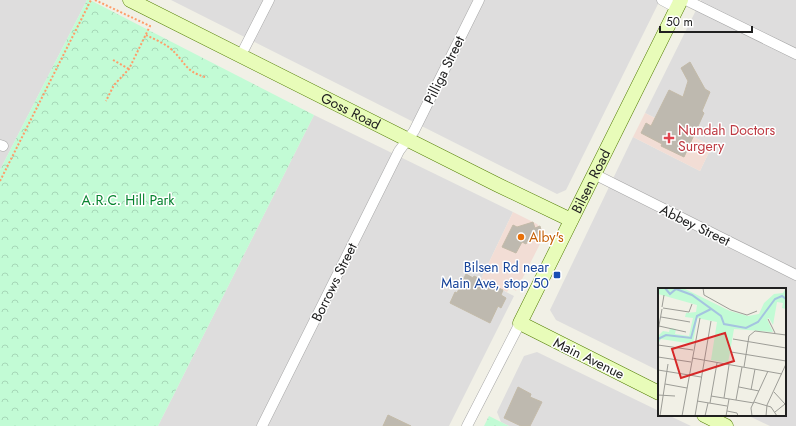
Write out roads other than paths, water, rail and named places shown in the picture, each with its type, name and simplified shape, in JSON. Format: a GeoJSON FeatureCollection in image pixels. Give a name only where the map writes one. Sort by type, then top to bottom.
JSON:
{"type":"FeatureCollection","features":[{"type":"Feature","properties":{"kind":"street","name":"Goss Road"},"geometry":{"type":"LineString","coordinates":[[130,0],[571,220]]}},
{"type":"Feature","properties":{"kind":"street"},"geometry":{"type":"LineString","coordinates":[[241,55],[269,0]]}},
{"type":"Feature","properties":{"kind":"street","name":"Pilliga Street"},"geometry":{"type":"LineString","coordinates":[[408,139],[414,131],[479,0]]}},
{"type":"Feature","properties":{"kind":"street"},"geometry":{"type":"LineString","coordinates":[[662,0],[681,3],[796,54]]}},
{"type":"Feature","properties":{"kind":"street","name":"Bilsen Road"},"geometry":{"type":"LineString","coordinates":[[467,426],[520,324],[681,3]]}},
{"type":"Feature","properties":{"kind":"street","name":"Borrows Street"},"geometry":{"type":"LineString","coordinates":[[262,426],[398,151],[408,139]]}},
{"type":"Feature","properties":{"kind":"street","name":"Abbey Street"},"geometry":{"type":"LineString","coordinates":[[594,174],[796,275]]}},
{"type":"Feature","properties":{"kind":"street","name":"Main Avenue"},"geometry":{"type":"LineString","coordinates":[[520,324],[658,393]]}},
{"type":"Feature","properties":{"kind":"street"},"geometry":{"type":"LineString","coordinates":[[706,416],[726,426]]}},
{"type":"Feature","properties":{"kind":"place","name":"Nundah Doctors Surgery"},"geometry":{"type":"Point","coordinates":[669,138]}},
{"type":"Feature","properties":{"kind":"place","name":"Alby's"},"geometry":{"type":"Point","coordinates":[521,237]}},
{"type":"Feature","properties":{"kind":"place","name":"Bilsen Rd near Main Ave, stop 50"},"geometry":{"type":"Point","coordinates":[557,275]}},
{"type":"Feature","properties":{"kind":"park label","name":"A.R.C. Hill Park"},"geometry":{"type":"Point","coordinates":[128,200]}}]}
